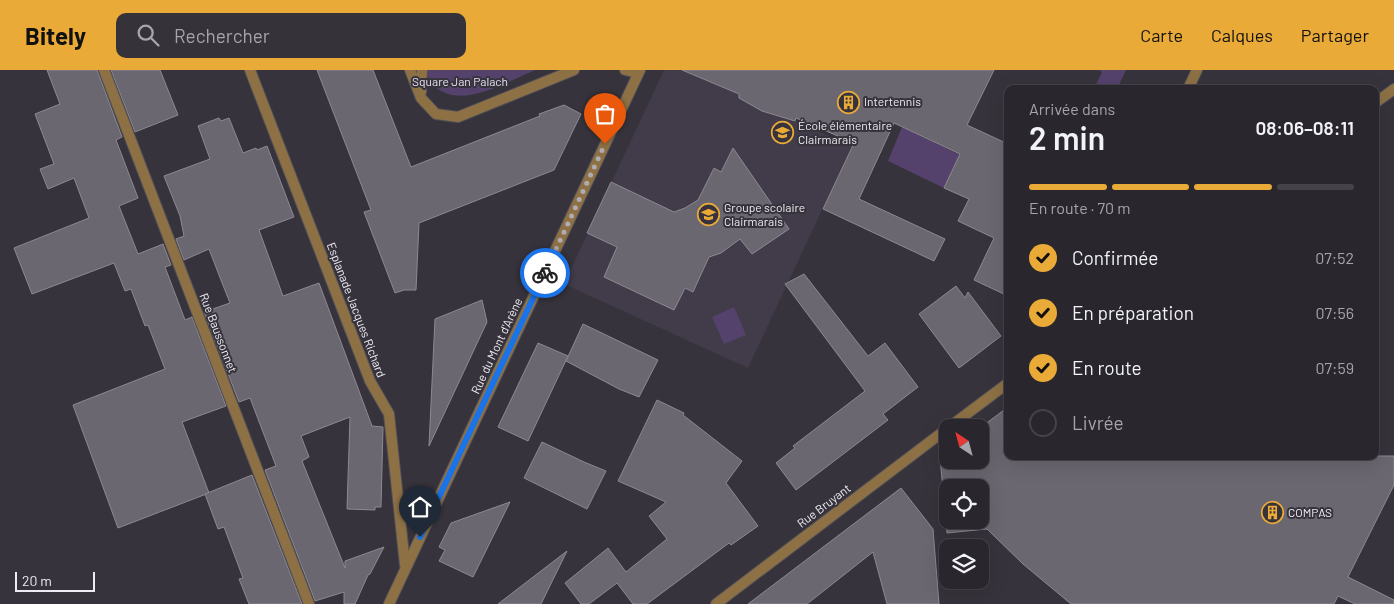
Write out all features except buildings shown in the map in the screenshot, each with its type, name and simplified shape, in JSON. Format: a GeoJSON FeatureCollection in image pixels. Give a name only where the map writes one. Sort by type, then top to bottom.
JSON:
{"type":"FeatureCollection","features":[{"type":"Feature","properties":{"kind":"street","name":"Rue Baussonnet"},"geometry":{"type":"LineString","coordinates":[[104,70],[309,604]]}},
{"type":"Feature","properties":{"kind":"street","name":"Esplanade Jacques Richard"},"geometry":{"type":"LineString","coordinates":[[250,70],[370,381],[390,414],[406,566]]}},
{"type":"Feature","properties":{"kind":"street"},"geometry":{"type":"LineString","coordinates":[[410,70],[421,98],[436,114],[458,117],[574,70]]}},
{"type":"Feature","properties":{"kind":"street"},"geometry":{"type":"LineString","coordinates":[[421,98],[422,70]]}},
{"type":"Feature","properties":{"kind":"street"},"geometry":{"type":"LineString","coordinates":[[625,70],[639,71]]}},
{"type":"Feature","properties":{"kind":"street"},"geometry":{"type":"LineString","coordinates":[[1190,85],[1197,70]]}},
{"type":"Feature","properties":{"kind":"street","name":"Rue du Mont d'Arène"},"geometry":{"type":"LineString","coordinates":[[389,604],[639,71]]}},
{"type":"Feature","properties":{"kind":"street"},"geometry":{"type":"LineString","coordinates":[[1379,100],[1394,89]]}},
{"type":"Feature","properties":{"kind":"street","name":"Rue Bruyant"},"geometry":{"type":"LineString","coordinates":[[960,419],[1004,386]]}},
{"type":"Feature","properties":{"kind":"street","name":"Rue Bruyant"},"geometry":{"type":"LineString","coordinates":[[716,604],[939,435]]}},
{"type":"Feature","properties":{"kind":"shaded area","name":"Groupe scolaire Clairmarais"},"geometry":{"type":"Polygon","coordinates":[[[664,70],[817,70],[795,121],[852,146],[748,368],[564,284],[664,70]]]}},
{"type":"Feature","properties":{"kind":"green space","name":"Square Jan Palach"},"geometry":{"type":"Polygon","coordinates":[[[425,70],[535,70],[491,89],[459,96],[446,93],[434,85],[425,70]]]}},
{"type":"Feature","properties":{"kind":"green space"},"geometry":{"type":"Polygon","coordinates":[[[1099,70],[1126,70],[1119,85],[1096,85],[1102,72],[1099,70]]]}},
{"type":"Feature","properties":{"kind":"green space"},"geometry":{"type":"Polygon","coordinates":[[[902,127],[960,155],[944,188],[888,161],[902,127]]]}},
{"type":"Feature","properties":{"kind":"green space"},"geometry":{"type":"Polygon","coordinates":[[[734,307],[746,335],[724,344],[712,317],[734,307]]]}},
{"type":"Feature","properties":{"kind":"way so far"},"geometry":{"type":"LineString","coordinates":[[545,273],[605,144]]}},
{"type":"Feature","properties":{"kind":"place","name":"Intertennis"},"geometry":{"type":"Point","coordinates":[848,102]}},
{"type":"Feature","properties":{"kind":"place","name":"École élémentaire Clairmarais"},"geometry":{"type":"Point","coordinates":[782,133]}},
{"type":"Feature","properties":{"kind":"place","name":"Groupe scolaire Clairmarais"},"geometry":{"type":"Point","coordinates":[708,215]}},
{"type":"Feature","properties":{"kind":"place","name":"COMPAS"},"geometry":{"type":"Point","coordinates":[1272,513]}},
{"type":"Feature","properties":{"kind":"route"},"geometry":{"type":"LineString","coordinates":[[420,537],[545,273]]}}]}
